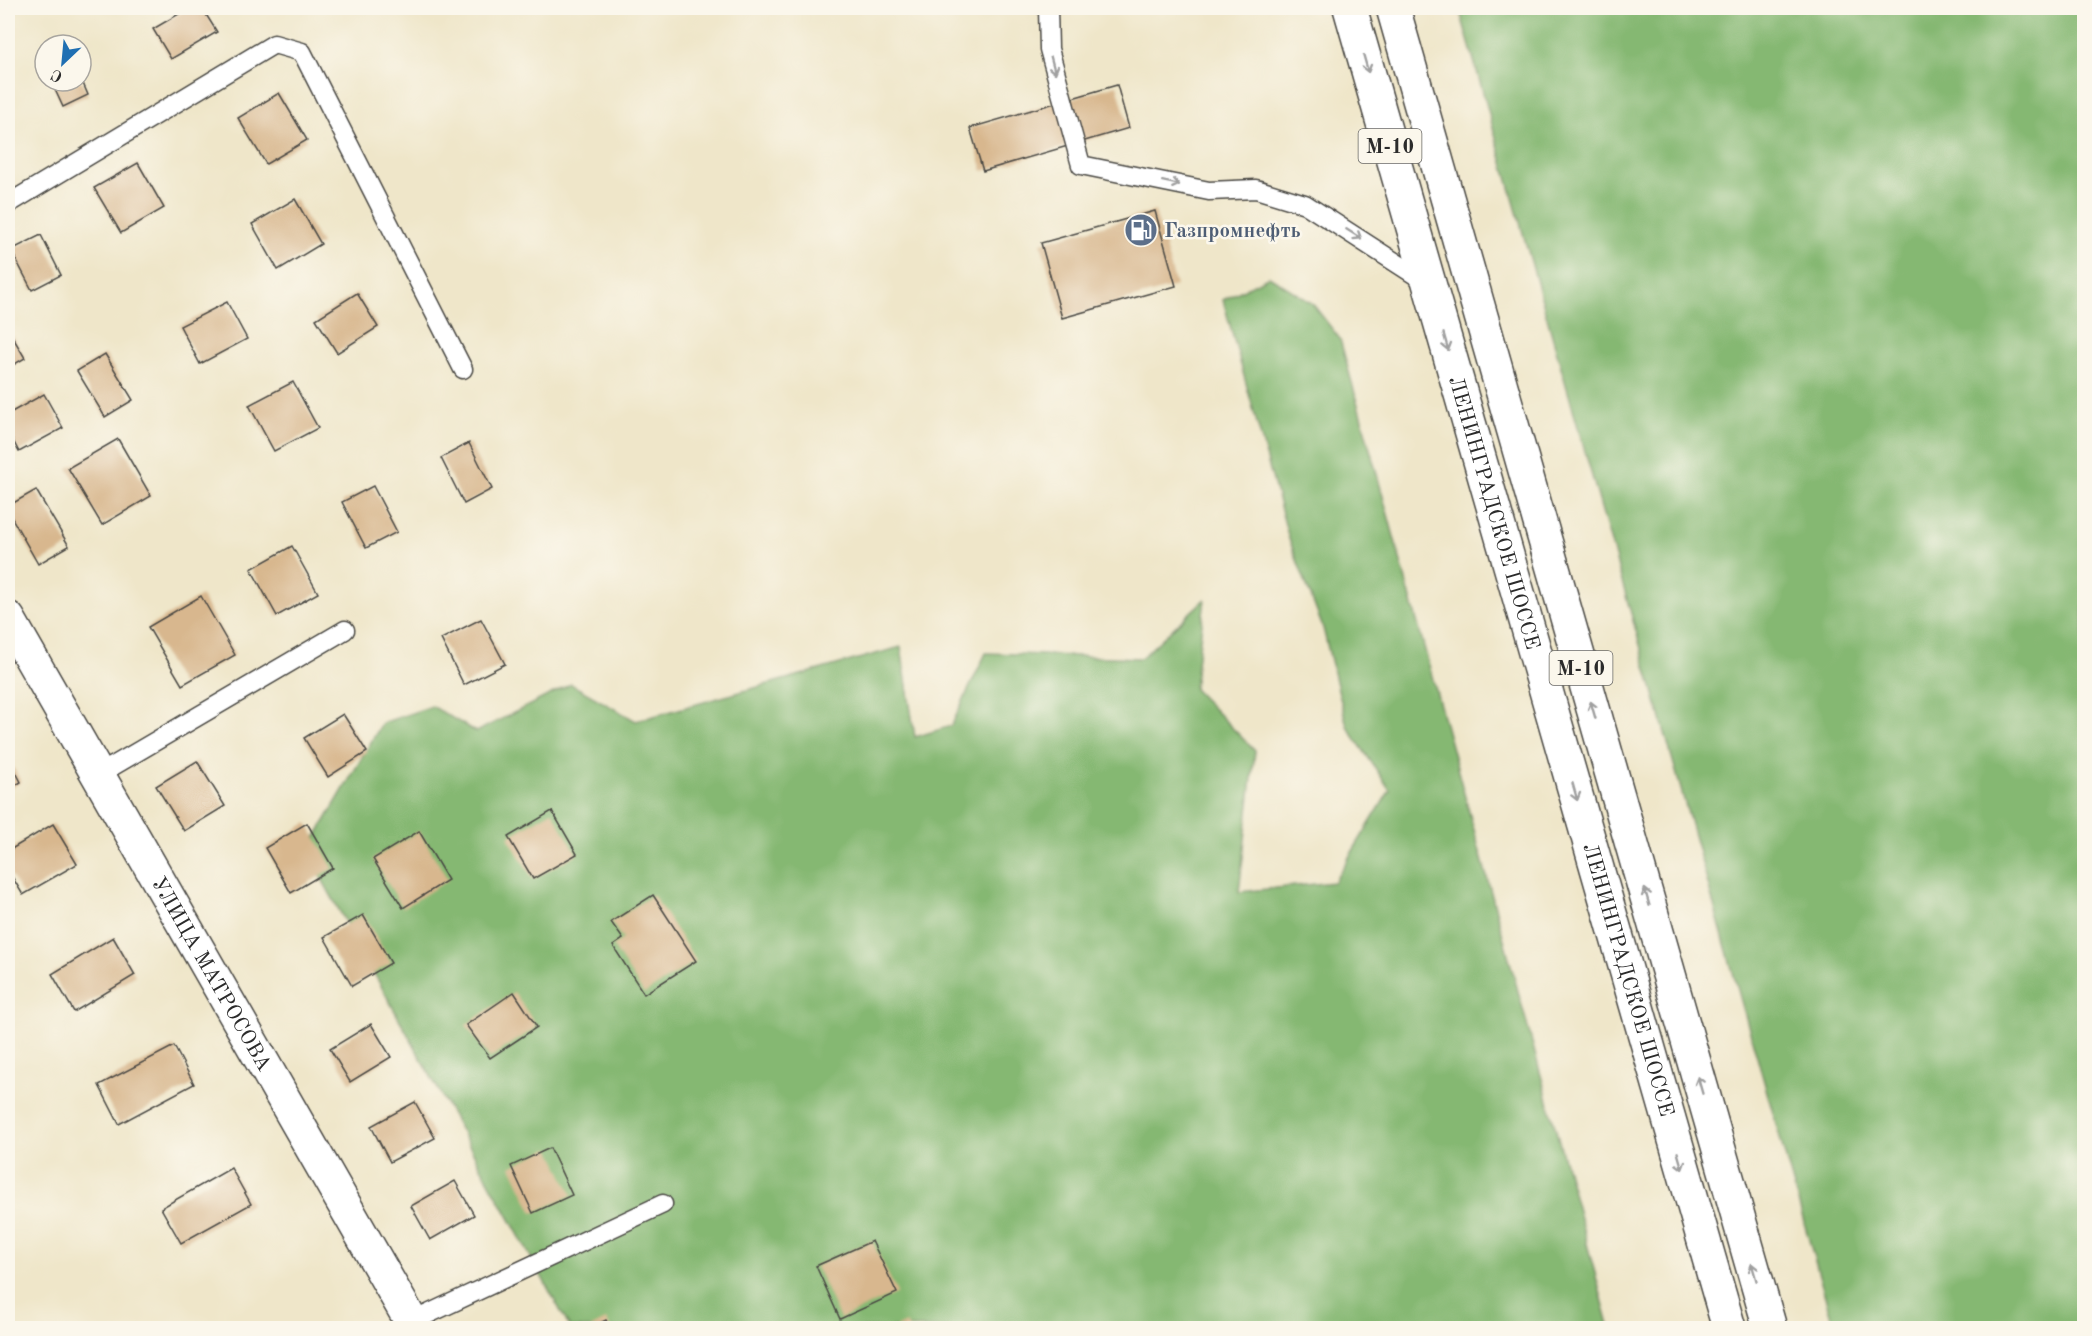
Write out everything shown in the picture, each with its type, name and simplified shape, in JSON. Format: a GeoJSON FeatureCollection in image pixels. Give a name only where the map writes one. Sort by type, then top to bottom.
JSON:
{"type":"FeatureCollection","features":[{"type":"Feature","properties":{"kind":"main road","name":"ЛЕНИНГРАДСКОЕ ШОССЕ"},"geometry":{"type":"LineString","coordinates":[[1350,8],[1728,1329]]}},
{"type":"Feature","properties":{"kind":"main road","name":"ЛЕНИНГРАДСКОЕ ШОССЕ"},"geometry":{"type":"LineString","coordinates":[[1393,8],[1770,1329]]}},
{"type":"Feature","properties":{"kind":"main road","name":"УЛИЦА МАТРОСОВА"},"geometry":{"type":"LineString","coordinates":[[8,618],[96,776],[413,1326]]}},
{"type":"Feature","properties":{"kind":"lane"},"geometry":{"type":"LineString","coordinates":[[1048,8],[1049,49],[1081,165],[1209,191],[1256,189],[1305,204],[1430,285]]}},
{"type":"Feature","properties":{"kind":"lane"},"geometry":{"type":"LineString","coordinates":[[8,204],[274,44],[302,52],[463,369]]}},
{"type":"Feature","properties":{"kind":"lane"},"geometry":{"type":"LineString","coordinates":[[96,776],[345,630]]}},
{"type":"Feature","properties":{"kind":"lane"},"geometry":{"type":"LineString","coordinates":[[413,1326],[663,1204]]}},
{"type":"Feature","properties":{"kind":"green space"},"geometry":{"type":"Polygon","coordinates":[[[1459,8],[2084,8],[2084,1328],[1834,1328],[1459,8]]]}},
{"type":"Feature","properties":{"kind":"green space"},"geometry":{"type":"Polygon","coordinates":[[[1269,276],[1312,303],[1340,339],[1610,1328],[570,1328],[307,852],[382,723],[432,706],[476,732],[571,684],[636,721],[901,647],[915,737],[951,726],[986,653],[1141,658],[1205,599],[1194,689],[1255,751],[1239,892],[1334,882],[1390,790],[1347,726],[1323,628],[1289,539],[1223,300],[1269,276]]]}},
{"type":"Feature","properties":{"kind":"building"},"geometry":{"type":"Polygon","coordinates":[[[189,8],[202,8],[217,32],[171,59],[153,29],[189,8]]]}},
{"type":"Feature","properties":{"kind":"building"},"geometry":{"type":"Polygon","coordinates":[[[1117,85],[1129,128],[983,171],[970,128],[1117,85]]]}},
{"type":"Feature","properties":{"kind":"building"},"geometry":{"type":"Polygon","coordinates":[[[57,93],[87,93],[88,95],[63,107],[57,93]]]}},
{"type":"Feature","properties":{"kind":"building"},"geometry":{"type":"Polygon","coordinates":[[[279,93],[307,140],[266,164],[238,118],[279,93]]]}},
{"type":"Feature","properties":{"kind":"building"},"geometry":{"type":"Polygon","coordinates":[[[138,163],[164,208],[121,233],[94,188],[138,163]]]}},
{"type":"Feature","properties":{"kind":"building"},"geometry":{"type":"Polygon","coordinates":[[[295,199],[321,244],[278,270],[252,224],[295,199]]]}},
{"type":"Feature","properties":{"kind":"building"},"geometry":{"type":"Polygon","coordinates":[[[1155,211],[1176,286],[1062,318],[1041,243],[1155,211]]]}},
{"type":"Feature","properties":{"kind":"building"},"geometry":{"type":"Polygon","coordinates":[[[41,235],[61,275],[32,290],[11,250],[41,235]]]}},
{"type":"Feature","properties":{"kind":"building"},"geometry":{"type":"Polygon","coordinates":[[[357,293],[378,327],[337,353],[316,319],[357,293]]]}},
{"type":"Feature","properties":{"kind":"building"},"geometry":{"type":"Polygon","coordinates":[[[227,302],[247,339],[200,364],[180,326],[227,302]]]}},
{"type":"Feature","properties":{"kind":"building"},"geometry":{"type":"Polygon","coordinates":[[[8,329],[25,358],[8,368],[8,329]]]}},
{"type":"Feature","properties":{"kind":"building"},"geometry":{"type":"Polygon","coordinates":[[[105,354],[133,400],[105,417],[77,371],[105,354]]]}},
{"type":"Feature","properties":{"kind":"building"},"geometry":{"type":"Polygon","coordinates":[[[293,382],[318,428],[274,451],[249,405],[293,382]]]}},
{"type":"Feature","properties":{"kind":"building"},"geometry":{"type":"Polygon","coordinates":[[[44,394],[63,428],[19,452],[8,431],[8,414],[44,394]]]}},
{"type":"Feature","properties":{"kind":"building"},"geometry":{"type":"Polygon","coordinates":[[[118,439],[151,496],[102,525],[68,468],[118,439]]]}},
{"type":"Feature","properties":{"kind":"building"},"geometry":{"type":"Polygon","coordinates":[[[469,443],[492,489],[464,504],[441,458],[469,443]]]}},
{"type":"Feature","properties":{"kind":"building"},"geometry":{"type":"Polygon","coordinates":[[[373,486],[397,532],[366,548],[342,502],[373,486]]]}},
{"type":"Feature","properties":{"kind":"building"},"geometry":{"type":"Polygon","coordinates":[[[36,490],[69,546],[38,564],[8,511],[8,506],[36,490]]]}},
{"type":"Feature","properties":{"kind":"building"},"geometry":{"type":"Polygon","coordinates":[[[292,546],[318,593],[277,616],[251,569],[292,546]]]}},
{"type":"Feature","properties":{"kind":"building"},"geometry":{"type":"Polygon","coordinates":[[[201,596],[235,655],[182,685],[148,627],[201,596]]]}},
{"type":"Feature","properties":{"kind":"building"},"geometry":{"type":"Polygon","coordinates":[[[481,619],[505,664],[464,685],[441,639],[481,619]]]}},
{"type":"Feature","properties":{"kind":"building"},"geometry":{"type":"Polygon","coordinates":[[[343,714],[367,752],[328,777],[304,738],[343,714]]]}},
{"type":"Feature","properties":{"kind":"building"},"geometry":{"type":"Polygon","coordinates":[[[8,757],[21,782],[8,790],[8,757]]]}},
{"type":"Feature","properties":{"kind":"building"},"geometry":{"type":"Polygon","coordinates":[[[197,761],[225,806],[184,831],[156,786],[197,761]]]}},
{"type":"Feature","properties":{"kind":"building"},"geometry":{"type":"Polygon","coordinates":[[[552,811],[577,854],[533,879],[508,837],[552,811]]]}},
{"type":"Feature","properties":{"kind":"building"},"geometry":{"type":"Polygon","coordinates":[[[307,823],[333,868],[291,893],[265,848],[307,823]]]}},
{"type":"Feature","properties":{"kind":"building"},"geometry":{"type":"Polygon","coordinates":[[[53,824],[77,864],[23,895],[8,870],[8,851],[53,824]]]}},
{"type":"Feature","properties":{"kind":"building"},"geometry":{"type":"Polygon","coordinates":[[[419,831],[448,880],[403,908],[373,859],[419,831]]]}},
{"type":"Feature","properties":{"kind":"building"},"geometry":{"type":"Polygon","coordinates":[[[653,895],[696,961],[644,994],[613,946],[623,939],[611,922],[653,895]]]}},
{"type":"Feature","properties":{"kind":"building"},"geometry":{"type":"Polygon","coordinates":[[[363,915],[391,963],[352,986],[324,937],[363,915]]]}},
{"type":"Feature","properties":{"kind":"building"},"geometry":{"type":"Polygon","coordinates":[[[113,937],[135,975],[74,1012],[52,974],[113,937]]]}},
{"type":"Feature","properties":{"kind":"building"},"geometry":{"type":"Polygon","coordinates":[[[514,992],[537,1027],[490,1058],[466,1025],[514,992]]]}},
{"type":"Feature","properties":{"kind":"building"},"geometry":{"type":"Polygon","coordinates":[[[371,1024],[391,1057],[350,1082],[330,1049],[371,1024]]]}},
{"type":"Feature","properties":{"kind":"building"},"geometry":{"type":"Polygon","coordinates":[[[174,1046],[194,1084],[119,1124],[99,1085],[174,1046]]]}},
{"type":"Feature","properties":{"kind":"building"},"geometry":{"type":"Polygon","coordinates":[[[415,1102],[435,1138],[390,1162],[371,1126],[415,1102]]]}},
{"type":"Feature","properties":{"kind":"building"},"geometry":{"type":"Polygon","coordinates":[[[550,1148],[572,1195],[533,1213],[511,1166],[550,1148]]]}},
{"type":"Feature","properties":{"kind":"building"},"geometry":{"type":"Polygon","coordinates":[[[231,1168],[251,1204],[181,1243],[161,1208],[231,1168]]]}},
{"type":"Feature","properties":{"kind":"building"},"geometry":{"type":"Polygon","coordinates":[[[455,1181],[474,1215],[430,1240],[411,1206],[455,1181]]]}},
{"type":"Feature","properties":{"kind":"building"},"geometry":{"type":"Polygon","coordinates":[[[872,1241],[897,1293],[840,1319],[816,1266],[872,1241]]]}},
{"type":"Feature","properties":{"kind":"building"},"geometry":{"type":"Polygon","coordinates":[[[606,1320],[610,1328],[590,1328],[606,1320]]]}},
{"type":"Feature","properties":{"kind":"building"},"geometry":{"type":"Polygon","coordinates":[[[906,1323],[909,1328],[895,1328],[906,1323]]]}},
{"type":"Feature","properties":{"kind":"place","name":"Газпромнефть"},"geometry":{"type":"Point","coordinates":[1141,230]}}]}
